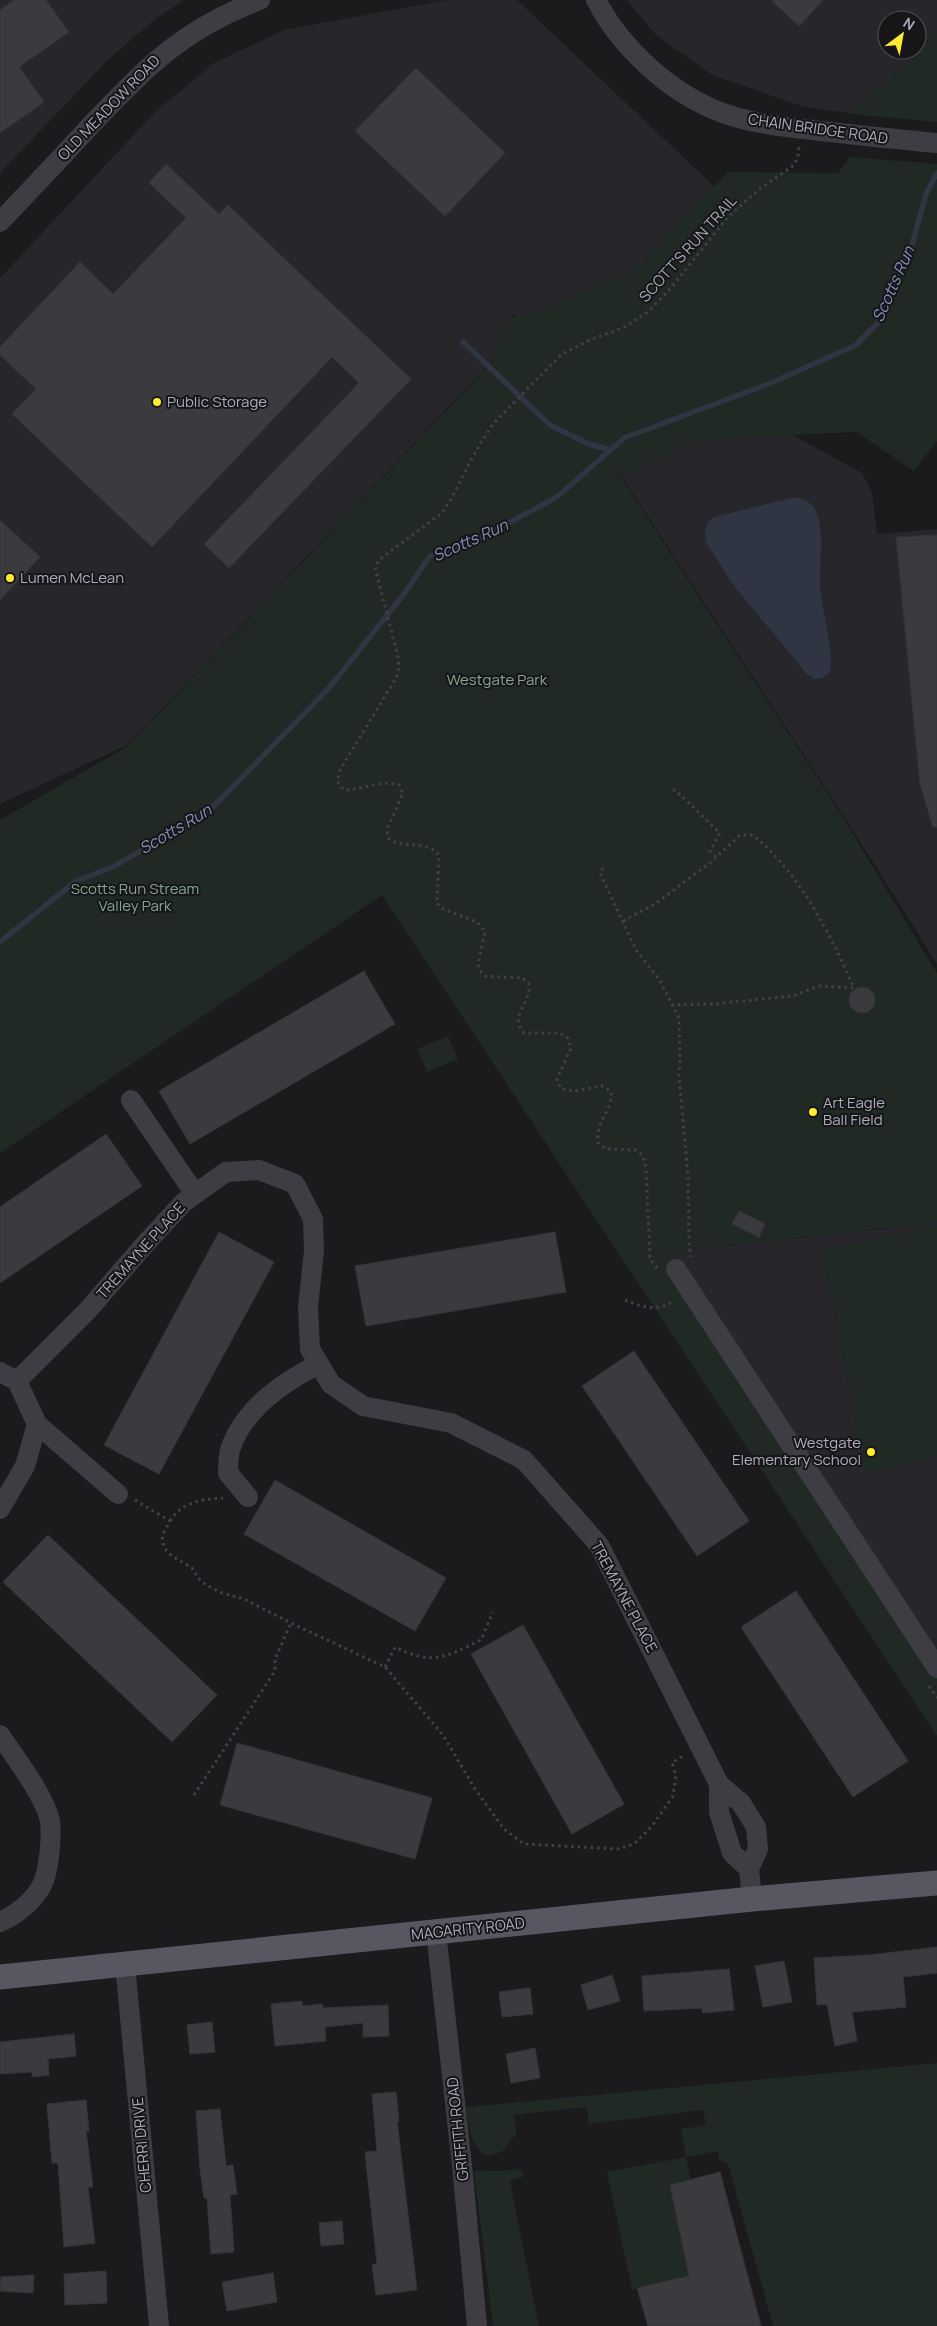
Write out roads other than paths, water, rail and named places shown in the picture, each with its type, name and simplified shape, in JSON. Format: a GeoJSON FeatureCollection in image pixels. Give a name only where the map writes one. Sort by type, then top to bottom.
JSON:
{"type":"FeatureCollection","features":[{"type":"Feature","properties":{"kind":"main road","name":"MAGARITY ROAD"},"geometry":{"type":"LineString","coordinates":[[0,1977],[752,1899],[937,1883]]}},
{"type":"Feature","properties":{"kind":"street","name":"OLD MEADOW ROAD"},"geometry":{"type":"LineString","coordinates":[[0,222],[132,82],[165,52],[210,22],[260,0]]}},
{"type":"Feature","properties":{"kind":"street","name":"CHAIN BRIDGE ROAD"},"geometry":{"type":"LineString","coordinates":[[596,0],[617,34],[636,55],[677,88],[719,112],[762,124],[854,136],[937,143]]}},
{"type":"Feature","properties":{"kind":"street"},"geometry":{"type":"LineString","coordinates":[[131,1100],[195,1194]]}},
{"type":"Feature","properties":{"kind":"street","name":"TREMAYNE PLACE"},"geometry":{"type":"LineString","coordinates":[[9,1376],[88,1310],[146,1243],[184,1203],[226,1172],[259,1170],[295,1184],[313,1218],[314,1251],[308,1307],[310,1349],[319,1364],[332,1384],[363,1406],[451,1422],[524,1460],[599,1545],[720,1784],[741,1802],[756,1827],[758,1849],[749,1869],[752,1899]]}},
{"type":"Feature","properties":{"kind":"street"},"geometry":{"type":"LineString","coordinates":[[672,1273],[691,1290],[937,1668]]}},
{"type":"Feature","properties":{"kind":"street"},"geometry":{"type":"LineString","coordinates":[[248,1497],[228,1473],[229,1451],[244,1423],[268,1396],[286,1382],[319,1364]]}},
{"type":"Feature","properties":{"kind":"street"},"geometry":{"type":"LineString","coordinates":[[9,1376],[37,1424],[118,1494]]}},
{"type":"Feature","properties":{"kind":"street"},"geometry":{"type":"LineString","coordinates":[[0,1510],[25,1466],[37,1424]]}},
{"type":"Feature","properties":{"kind":"street"},"geometry":{"type":"LineString","coordinates":[[0,1735],[40,1797],[50,1820],[50,1853],[42,1885],[16,1915],[0,1922]]}},
{"type":"Feature","properties":{"kind":"street","name":"TREMAYNE PLACE"},"geometry":{"type":"LineString","coordinates":[[720,1784],[720,1812],[732,1853],[749,1869]]}},
{"type":"Feature","properties":{"kind":"street","name":"GRIFFITH ROAD"},"geometry":{"type":"LineString","coordinates":[[436,1932],[462,2165],[477,2326]]}},
{"type":"Feature","properties":{"kind":"street","name":"CHERRI DRIVE"},"geometry":{"type":"LineString","coordinates":[[125,1964],[159,2326]]}},
{"type":"Feature","properties":{"kind":"water"},"geometry":{"type":"Polygon","coordinates":[[[796,497],[805,500],[813,506],[819,520],[821,537],[821,592],[831,652],[831,663],[830,672],[822,678],[815,679],[807,674],[734,586],[706,542],[705,531],[708,522],[714,517],[796,497]]]}},
{"type":"Feature","properties":{"kind":"waterway","name":"Scotts Run"},"geometry":{"type":"LineString","coordinates":[[0,942],[76,881],[115,866],[211,809],[330,687],[404,594],[430,556],[475,541],[557,497],[624,438],[771,383],[856,345],[878,323],[912,245],[926,194],[937,173]]}},
{"type":"Feature","properties":{"kind":"waterway"},"geometry":{"type":"LineString","coordinates":[[463,342],[550,425],[589,444],[610,450]]}},
{"type":"Feature","properties":{"kind":"place","name":"Public Storage"},"geometry":{"type":"Point","coordinates":[157,402]}},
{"type":"Feature","properties":{"kind":"place","name":"Lumen McLean"},"geometry":{"type":"Point","coordinates":[10,578]}},
{"type":"Feature","properties":{"kind":"place","name":"Art Eagle Ball Field"},"geometry":{"type":"Point","coordinates":[813,1112]}},
{"type":"Feature","properties":{"kind":"place","name":"Westgate Elementary School"},"geometry":{"type":"Point","coordinates":[871,1452]}},
{"type":"Feature","properties":{"kind":"park label","name":"Westgate Park"},"geometry":{"type":"Point","coordinates":[497,680]}},
{"type":"Feature","properties":{"kind":"park label","name":"Scotts Run Stream Valley Park"},"geometry":{"type":"Point","coordinates":[135,898]}}]}
